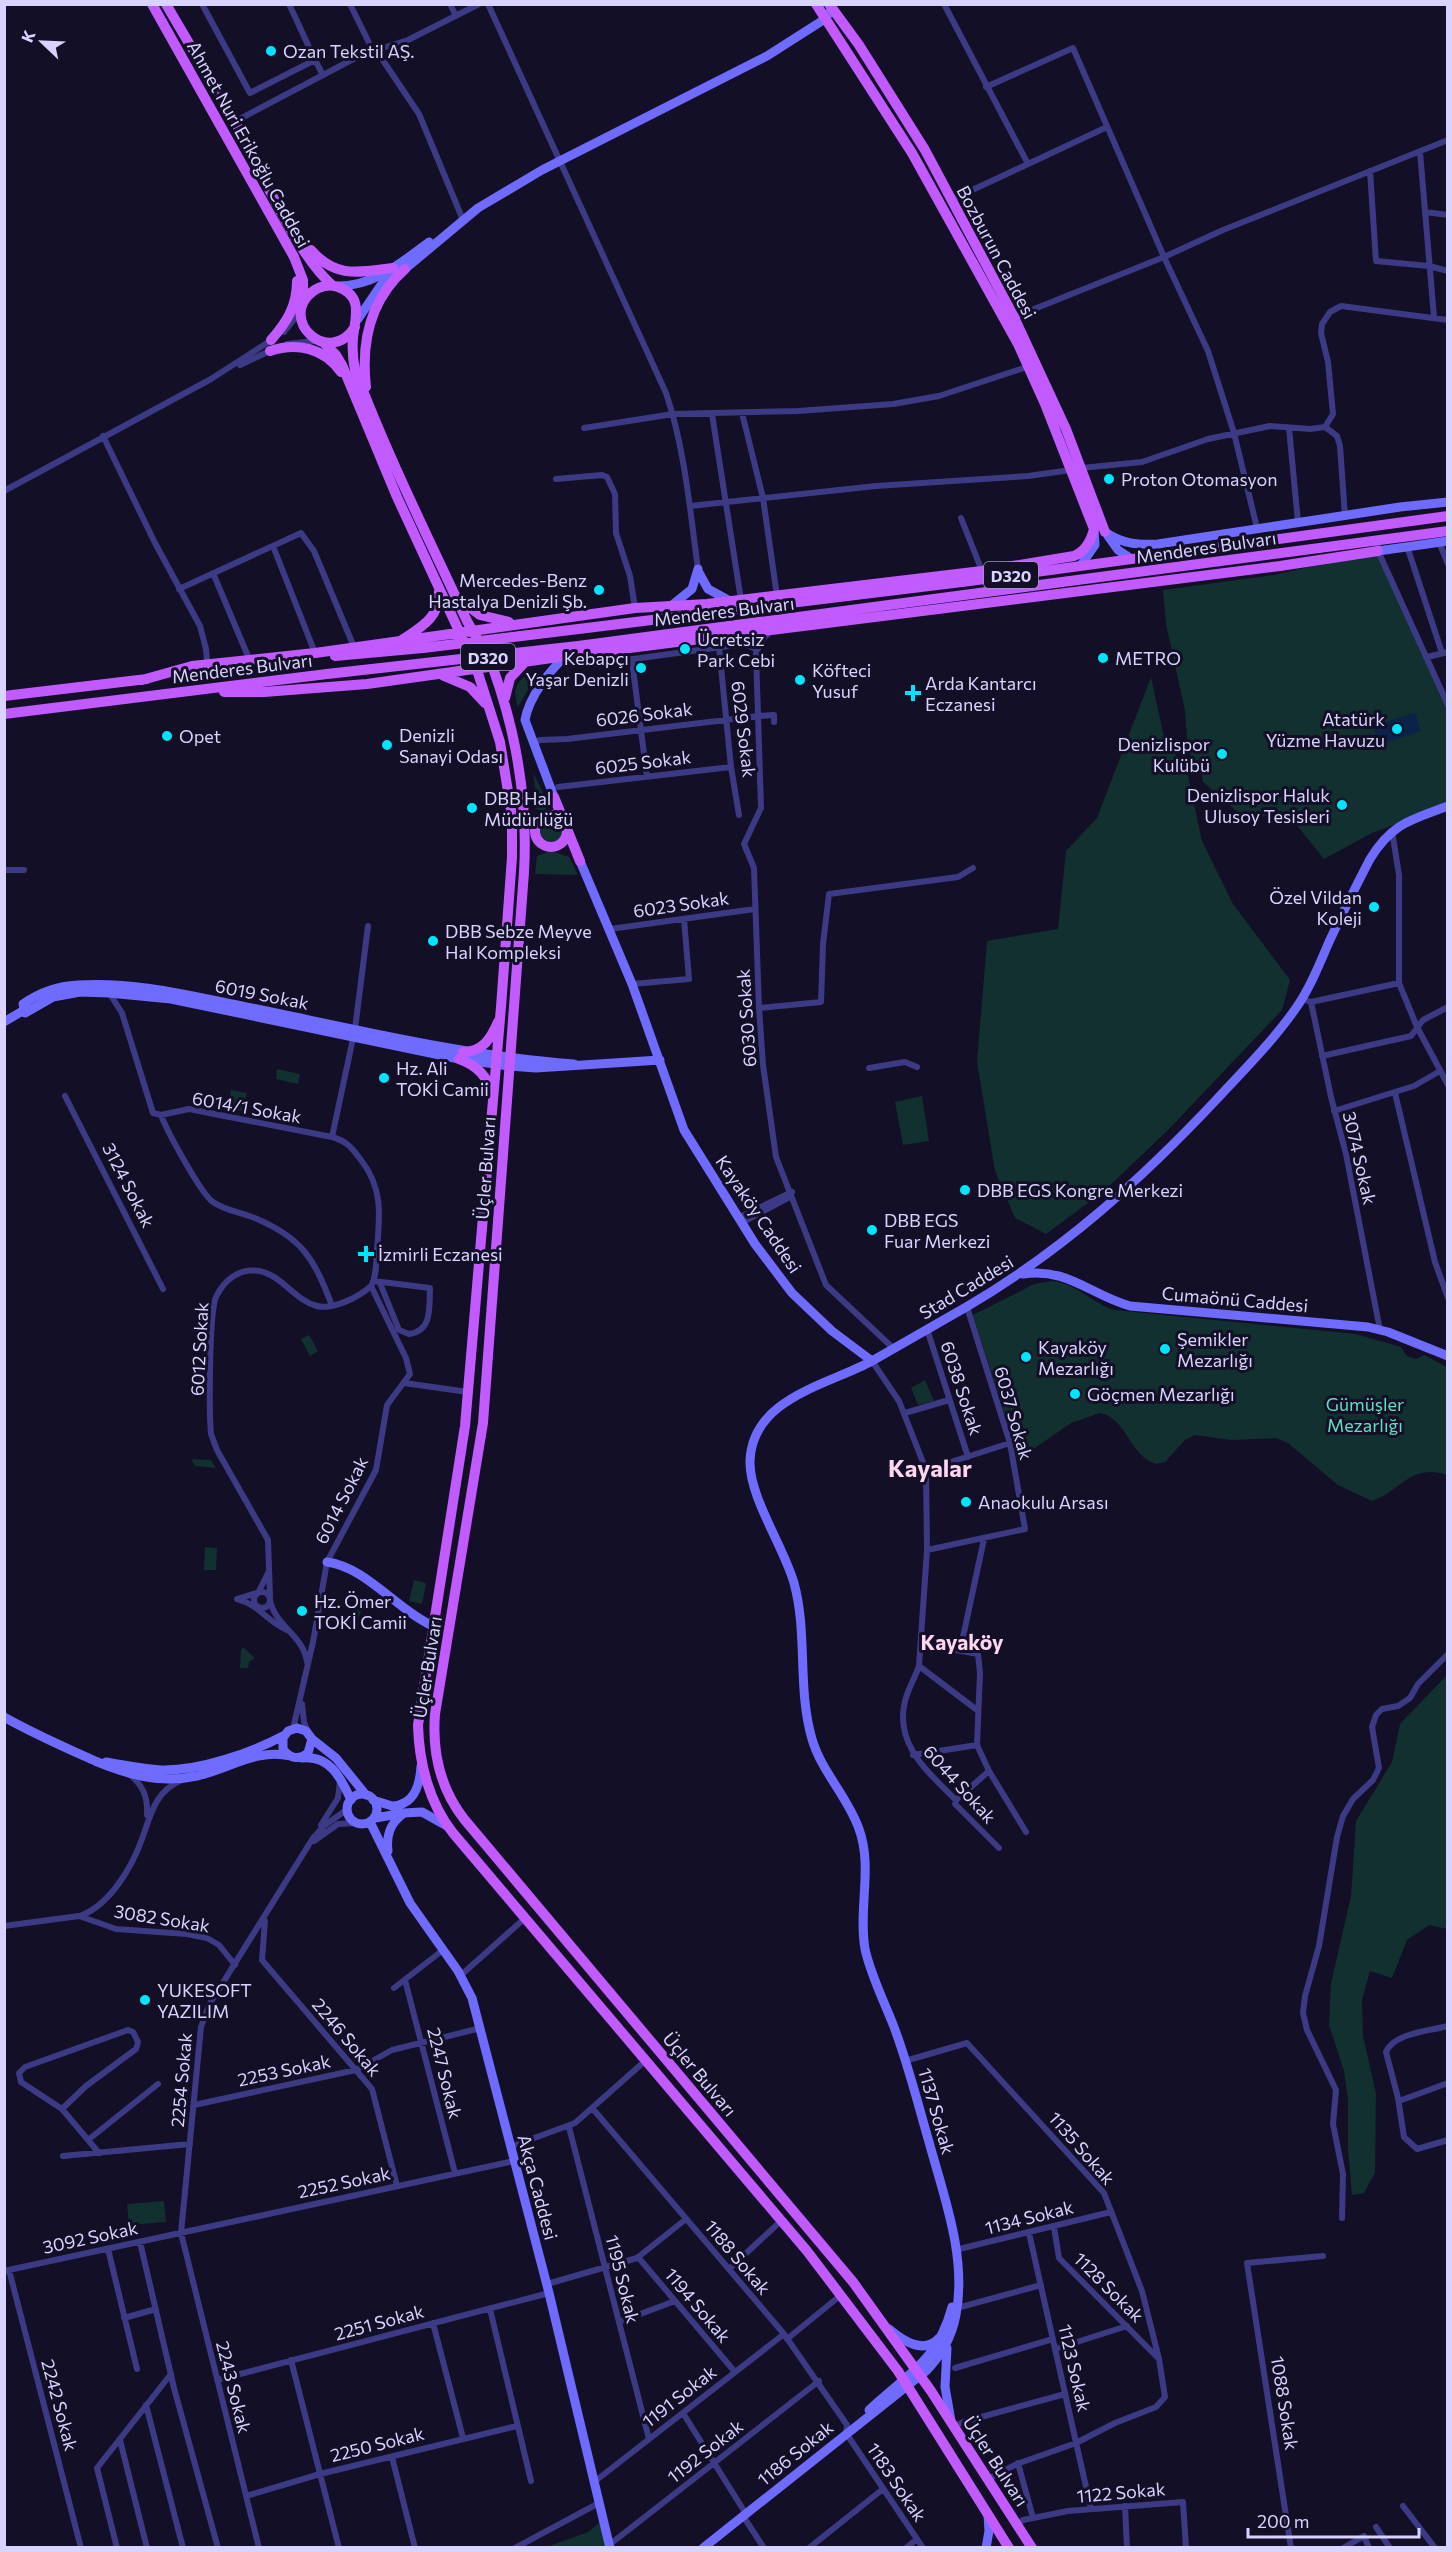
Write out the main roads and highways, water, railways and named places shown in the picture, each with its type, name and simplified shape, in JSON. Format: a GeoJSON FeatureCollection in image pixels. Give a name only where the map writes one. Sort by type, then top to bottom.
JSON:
{"type":"FeatureCollection","features":[{"type":"Feature","properties":{"kind":"main road","name":"Ahmet Nuri Erikoğlu Caddesi"},"geometry":{"type":"LineString","coordinates":[[152,4],[294,257],[303,280],[302,306]]}},
{"type":"Feature","properties":{"kind":"main road","name":"Ahmet Nuri Erikoğlu Caddesi"},"geometry":{"type":"LineString","coordinates":[[166,4],[234,122],[291,229],[319,271],[335,286]]}},
{"type":"Feature","properties":{"kind":"main road","name":"Bozburun Caddesi"},"geometry":{"type":"LineString","coordinates":[[816,4],[912,153],[1018,344],[1076,469],[1099,530],[1079,554],[867,589]]}},
{"type":"Feature","properties":{"kind":"main road","name":"Bozburun Caddesi"},"geometry":{"type":"LineString","coordinates":[[832,6],[920,142],[1014,317],[1066,429],[1076,469]]}},
{"type":"Feature","properties":{"kind":"main road"},"geometry":{"type":"LineString","coordinates":[[291,229],[315,255],[337,270],[356,273],[393,268]]}},
{"type":"Feature","properties":{"kind":"main road"},"geometry":{"type":"LineString","coordinates":[[294,257],[297,289],[295,303],[285,324],[270,346],[295,346],[310,349],[334,364],[350,382]]}},
{"type":"Feature","properties":{"kind":"main road"},"geometry":{"type":"LineString","coordinates":[[367,399],[364,350],[367,331],[385,292],[405,269]]}},
{"type":"Feature","properties":{"kind":"main road"},"geometry":{"type":"LineString","coordinates":[[460,632],[397,497],[350,382],[336,355],[306,331],[301,316],[302,306],[315,290],[335,286],[351,295],[356,302],[354,362],[367,399],[472,631]]}},
{"type":"Feature","properties":{"kind":"main road"},"geometry":{"type":"LineString","coordinates":[[321,341],[342,340],[357,323]]}},
{"type":"Feature","properties":{"kind":"main road","name":"Menderes Bulvarı"},"geometry":{"type":"LineString","coordinates":[[207,669],[399,646],[574,629],[778,600],[1081,565],[1448,516]]}},
{"type":"Feature","properties":{"kind":"main road","name":"Menderes Bulvarı"},"geometry":{"type":"LineString","coordinates":[[4,714],[399,667],[573,652],[829,614],[1378,546],[1448,531]]}},
{"type":"Feature","properties":{"kind":"main road"},"geometry":{"type":"LineString","coordinates":[[206,689],[229,693],[264,692],[367,684],[493,668],[573,652],[736,635],[1269,567],[1378,546]]}},
{"type":"Feature","properties":{"kind":"main road"},"geometry":{"type":"LineString","coordinates":[[399,646],[432,618],[439,602],[438,585]]}},
{"type":"Feature","properties":{"kind":"main road"},"geometry":{"type":"LineString","coordinates":[[456,595],[480,615],[518,624]]}},
{"type":"Feature","properties":{"kind":"main road"},"geometry":{"type":"LineString","coordinates":[[4,696],[142,680],[192,666],[207,669],[250,660],[354,647],[399,646],[460,632],[635,608],[778,600]]}},
{"type":"Feature","properties":{"kind":"main road"},"geometry":{"type":"LineString","coordinates":[[829,614],[860,618]]}},
{"type":"Feature","properties":{"kind":"main road"},"geometry":{"type":"LineString","coordinates":[[532,622],[520,632],[519,645],[525,655],[537,660]]}},
{"type":"Feature","properties":{"kind":"main road","name":"Üçler Bulvarı"},"geometry":{"type":"LineString","coordinates":[[472,631],[493,668],[505,704],[524,804],[524,872],[483,1423],[435,1714],[434,1740],[439,1769],[449,1796],[464,1819],[820,2240],[921,2372],[1032,2547]]}},
{"type":"Feature","properties":{"kind":"main road","name":"Üçler Bulvarı"},"geometry":{"type":"LineString","coordinates":[[460,632],[477,670],[500,742],[512,816],[512,846],[501,1007],[465,1426],[418,1725],[421,1760],[432,1796],[448,1826],[841,2295],[906,2383],[1009,2547]]}},
{"type":"Feature","properties":{"kind":"main road"},"geometry":{"type":"LineString","coordinates":[[438,636],[451,642],[459,653],[455,668],[449,673],[438,675]]}},
{"type":"Feature","properties":{"kind":"main road"},"geometry":{"type":"LineString","coordinates":[[505,704],[508,682],[524,663]]}},
{"type":"Feature","properties":{"kind":"main road"},"geometry":{"type":"LineString","coordinates":[[438,675],[449,677],[470,687],[490,708]]}},
{"type":"Feature","properties":{"kind":"main road"},"geometry":{"type":"LineString","coordinates":[[554,794],[580,861],[572,852],[557,846],[545,846],[538,842],[535,832],[537,822],[546,815],[552,808],[554,794]]}},
{"type":"Feature","properties":{"kind":"main road"},"geometry":{"type":"LineString","coordinates":[[524,804],[535,816],[557,816],[566,826]]}},
{"type":"Feature","properties":{"kind":"main road"},"geometry":{"type":"LineString","coordinates":[[557,846],[564,839],[566,826]]}},
{"type":"Feature","properties":{"kind":"main road"},"geometry":{"type":"LineString","coordinates":[[524,872],[533,854],[545,846]]}},
{"type":"Feature","properties":{"kind":"main road"},"geometry":{"type":"LineString","coordinates":[[491,1110],[490,1090],[485,1078],[461,1055],[484,1045],[494,1030],[501,1007]]}},
{"type":"Feature","properties":{"kind":"water","name":"Atatürk Yüzme Havuzu"},"geometry":{"type":"Polygon","coordinates":[[[1415,713],[1421,731],[1379,745],[1373,726],[1415,713]]]}},
{"type":"Feature","properties":{"kind":"place","name":"Ozan Tekstil AŞ."},"geometry":{"type":"Point","coordinates":[271,51]}},
{"type":"Feature","properties":{"kind":"place","name":"Proton Otomasyon"},"geometry":{"type":"Point","coordinates":[1109,479]}},
{"type":"Feature","properties":{"kind":"place","name":"Mercedes-Benz Hastalya Denizli Şb."},"geometry":{"type":"Point","coordinates":[599,590]}},
{"type":"Feature","properties":{"kind":"place","name":"Ücretsiz Park Cebi"},"geometry":{"type":"Point","coordinates":[685,649]}},
{"type":"Feature","properties":{"kind":"place","name":"METRO"},"geometry":{"type":"Point","coordinates":[1103,658]}},
{"type":"Feature","properties":{"kind":"place","name":"Kebapçı Yaşar Denizli"},"geometry":{"type":"Point","coordinates":[641,668]}},
{"type":"Feature","properties":{"kind":"place","name":"Köfteci Yusuf"},"geometry":{"type":"Point","coordinates":[800,680]}},
{"type":"Feature","properties":{"kind":"place","name":"Arda Kantarcı Eczanesi"},"geometry":{"type":"Point","coordinates":[913,693]}},
{"type":"Feature","properties":{"kind":"place","name":"Atatürk Yüzme Havuzu"},"geometry":{"type":"Point","coordinates":[1397,729]}},
{"type":"Feature","properties":{"kind":"place","name":"Opet"},"geometry":{"type":"Point","coordinates":[167,736]}},
{"type":"Feature","properties":{"kind":"place","name":"Denizli Sanayi Odası"},"geometry":{"type":"Point","coordinates":[387,745]}},
{"type":"Feature","properties":{"kind":"place","name":"Denizlispor Kulübü"},"geometry":{"type":"Point","coordinates":[1222,754]}},
{"type":"Feature","properties":{"kind":"place","name":"Denizlispor Haluk Ulusoy Tesisleri"},"geometry":{"type":"Point","coordinates":[1342,805]}},
{"type":"Feature","properties":{"kind":"place","name":"DBB Hal Müdürlüğü"},"geometry":{"type":"Point","coordinates":[472,808]}},
{"type":"Feature","properties":{"kind":"place","name":"Özel Vildan Koleji"},"geometry":{"type":"Point","coordinates":[1374,907]}},
{"type":"Feature","properties":{"kind":"place","name":"DBB Sebze Meyve Hal Kompleksi"},"geometry":{"type":"Point","coordinates":[433,941]}},
{"type":"Feature","properties":{"kind":"place","name":"Hz. Ali TOKİ Camii"},"geometry":{"type":"Point","coordinates":[384,1078]}},
{"type":"Feature","properties":{"kind":"place","name":"DBB EGS Kongre Merkezi"},"geometry":{"type":"Point","coordinates":[965,1190]}},
{"type":"Feature","properties":{"kind":"place","name":"DBB EGS Fuar Merkezi"},"geometry":{"type":"Point","coordinates":[872,1230]}},
{"type":"Feature","properties":{"kind":"place","name":"İzmirli Eczanesi"},"geometry":{"type":"Point","coordinates":[366,1254]}},
{"type":"Feature","properties":{"kind":"place","name":"Şemikler Mezarlığı"},"geometry":{"type":"Point","coordinates":[1165,1349]}},
{"type":"Feature","properties":{"kind":"place","name":"Kayaköy Mezarlığı"},"geometry":{"type":"Point","coordinates":[1026,1357]}},
{"type":"Feature","properties":{"kind":"place","name":"Göçmen Mezarlığı"},"geometry":{"type":"Point","coordinates":[1075,1394]}},
{"type":"Feature","properties":{"kind":"place","name":"Anaokulu Arsası"},"geometry":{"type":"Point","coordinates":[966,1502]}},
{"type":"Feature","properties":{"kind":"place","name":"Hz. Ömer TOKİ Camii"},"geometry":{"type":"Point","coordinates":[302,1611]}},
{"type":"Feature","properties":{"kind":"place","name":"YUKESOFT YAZILIM"},"geometry":{"type":"Point","coordinates":[145,2000]}},
{"type":"Feature","properties":{"kind":"district","name":"Kayalar"},"geometry":{"type":"Point","coordinates":[930,1467]}},
{"type":"Feature","properties":{"kind":"district","name":"Kayaköy"},"geometry":{"type":"Point","coordinates":[962,1641]}},
{"type":"Feature","properties":{"kind":"park label","name":"Gümüşler Mezarlığı"},"geometry":{"type":"Point","coordinates":[1365,1414]}}]}
